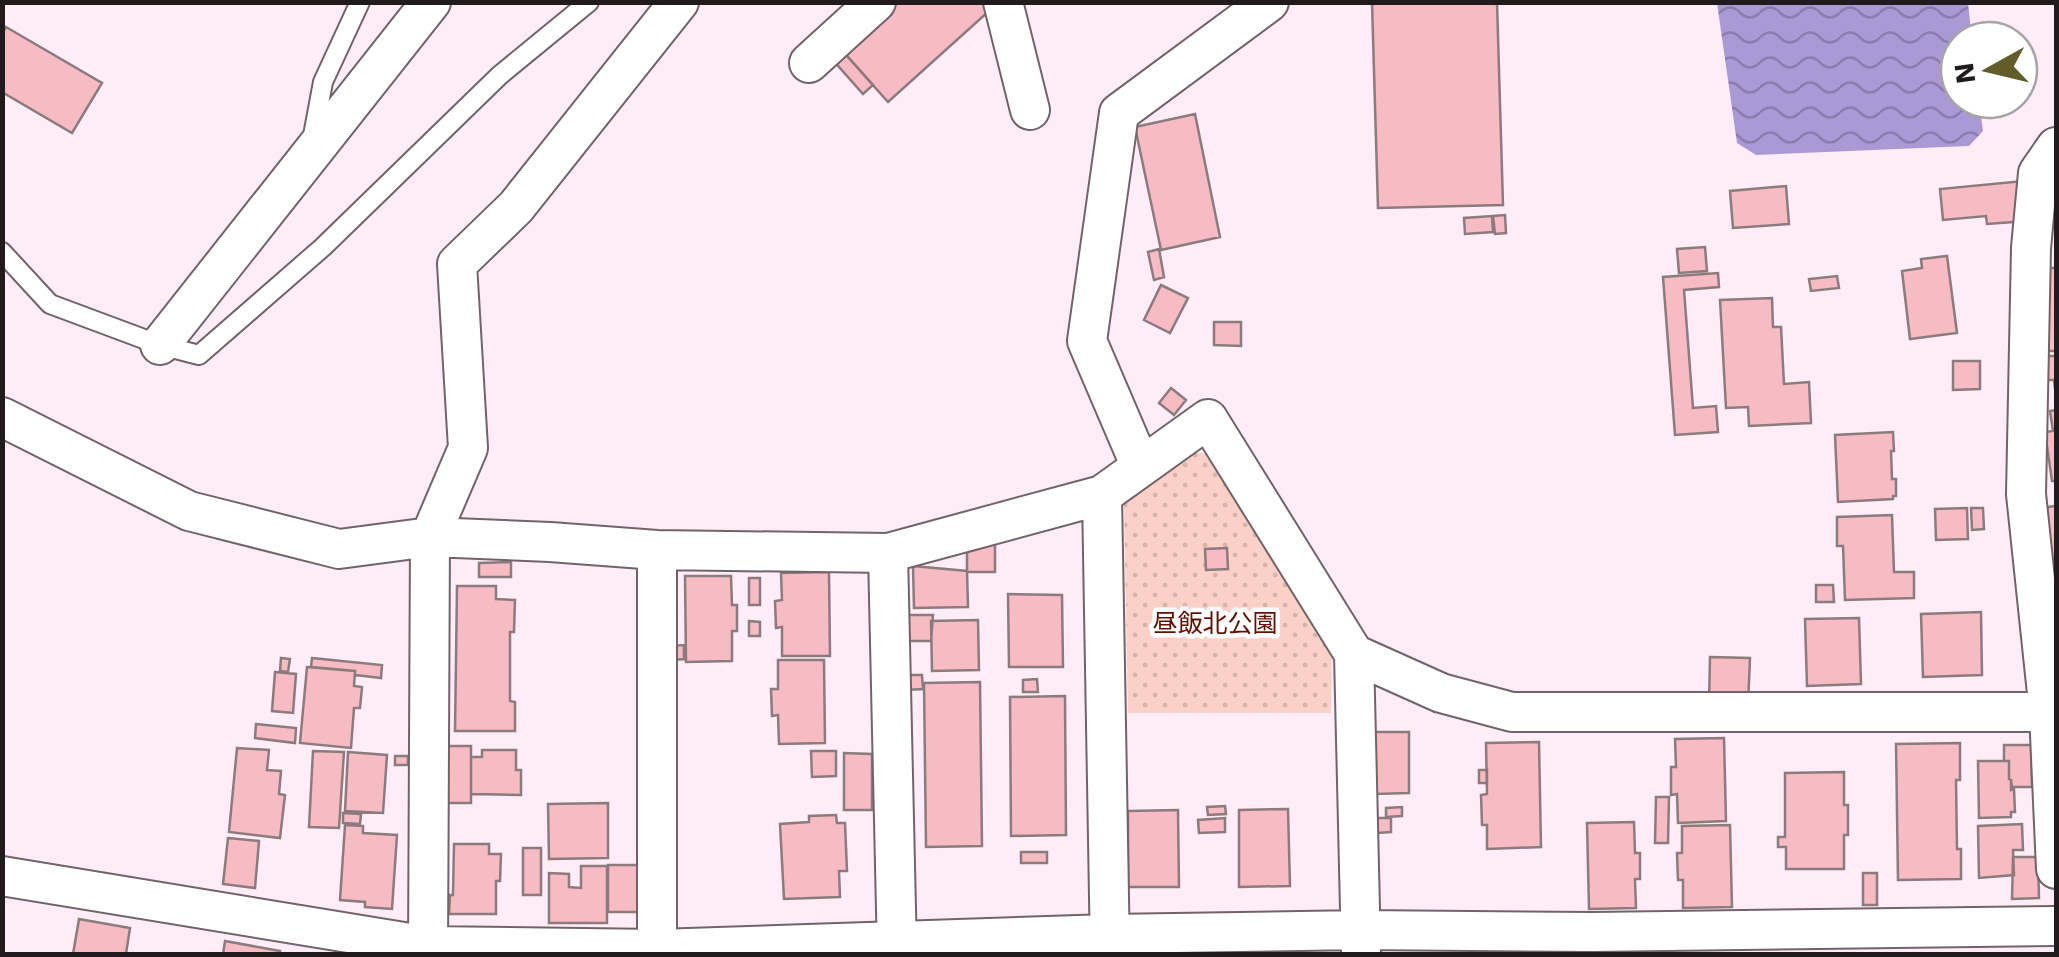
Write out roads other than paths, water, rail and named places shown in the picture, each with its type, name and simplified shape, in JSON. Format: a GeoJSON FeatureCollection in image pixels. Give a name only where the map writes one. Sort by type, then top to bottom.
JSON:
{"type":"FeatureCollection","features":[{"type":"Feature","properties":{"kind":"street"},"geometry":{"type":"LineString","coordinates":[[160,345],[431,2]]}},
{"type":"Feature","properties":{"kind":"street"},"geometry":{"type":"LineString","coordinates":[[428,950],[430,537],[468,448],[458,264],[516,206],[679,2]]}},
{"type":"Feature","properties":{"kind":"street"},"geometry":{"type":"LineString","coordinates":[[809,64],[876,2]]}},
{"type":"Feature","properties":{"kind":"street"},"geometry":{"type":"LineString","coordinates":[[1003,2],[1030,110]]}},
{"type":"Feature","properties":{"kind":"street"},"geometry":{"type":"LineString","coordinates":[[1141,467],[1087,341],[1119,113],[1270,2]]}},
{"type":"Feature","properties":{"kind":"street"},"geometry":{"type":"LineString","coordinates":[[2056,147],[2038,173],[2030,248],[2053,712],[2056,869]]}},
{"type":"Feature","properties":{"kind":"street"},"geometry":{"type":"LineString","coordinates":[[2,418],[190,512],[339,549],[430,537],[657,550],[888,552],[1102,495],[1208,420],[1354,654],[1361,942]]}},
{"type":"Feature","properties":{"kind":"street"},"geometry":{"type":"LineString","coordinates":[[1102,495],[1110,944]]}},
{"type":"Feature","properties":{"kind":"street"},"geometry":{"type":"LineString","coordinates":[[657,550],[657,952]]}},
{"type":"Feature","properties":{"kind":"street"},"geometry":{"type":"LineString","coordinates":[[888,552],[897,949]]}},
{"type":"Feature","properties":{"kind":"street"},"geometry":{"type":"LineString","coordinates":[[1354,654],[1441,692],[1512,712],[2053,712]]}},
{"type":"Feature","properties":{"kind":"street"},"geometry":{"type":"LineString","coordinates":[[2,876],[428,950],[657,952],[1110,944],[1593,943],[2056,926]]}},
{"type":"Feature","properties":{"kind":"lane"},"geometry":{"type":"LineString","coordinates":[[310,156],[322,82],[360,2]]}},
{"type":"Feature","properties":{"kind":"lane"},"geometry":{"type":"LineString","coordinates":[[2,252],[50,304],[160,345],[199,355],[324,246],[500,75],[589,2]]}},
{"type":"Feature","properties":{"kind":"water"},"geometry":{"type":"Polygon","coordinates":[[[1717,3],[1968,3],[1970,20],[1939,20],[1939,120],[1982,120],[1983,131],[1969,146],[1756,155],[1737,143],[1717,3]]]}},
{"type":"Feature","properties":{"kind":"park label","name":"昼飯北公園"},"geometry":{"type":"Point","coordinates":[1215,623]}}]}
